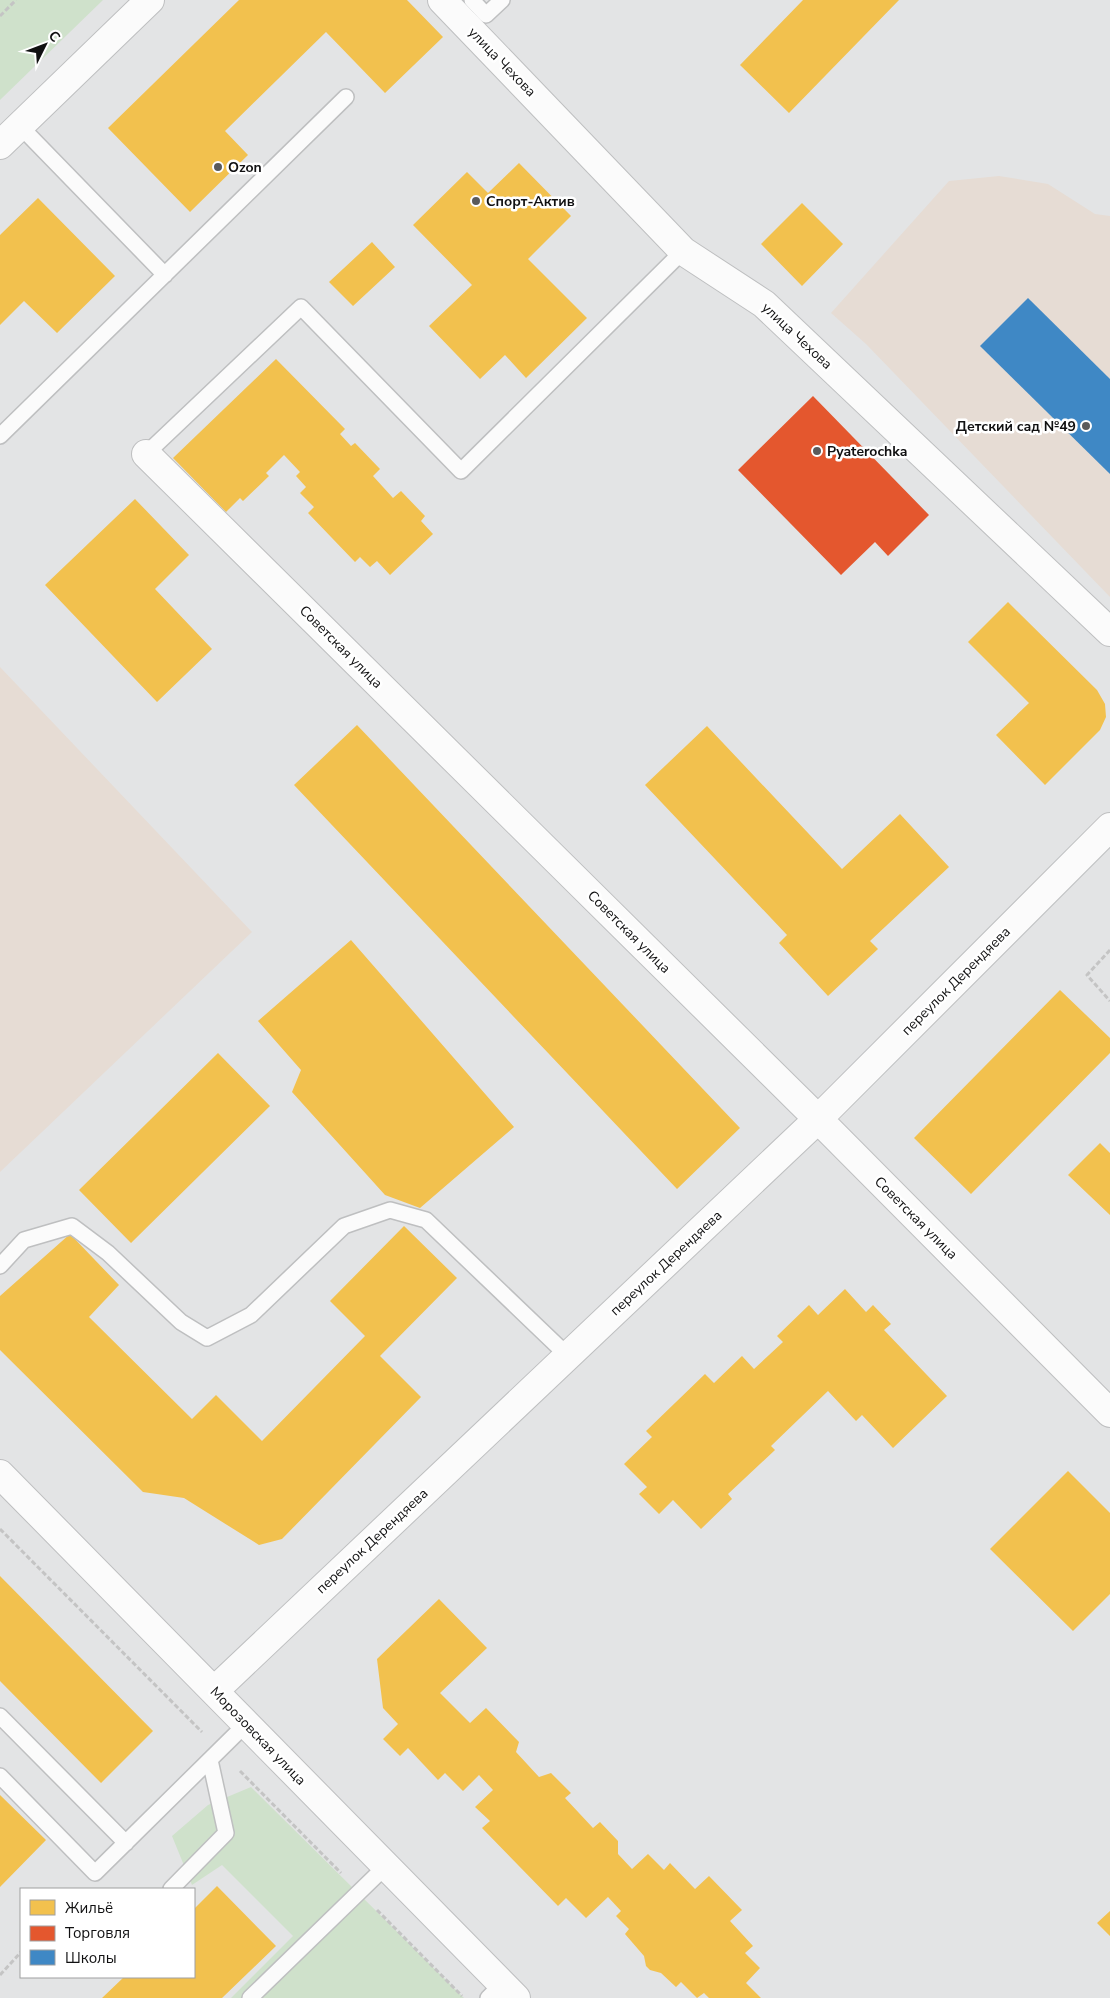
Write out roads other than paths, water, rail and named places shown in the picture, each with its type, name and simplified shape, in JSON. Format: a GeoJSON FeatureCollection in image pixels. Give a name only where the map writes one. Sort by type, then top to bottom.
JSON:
{"type":"FeatureCollection","features":[{"type":"Feature","properties":{"kind":"street"},"geometry":{"type":"LineString","coordinates":[[0,146],[150,0]]}},
{"type":"Feature","properties":{"kind":"street","name":"улица Чехова"},"geometry":{"type":"LineString","coordinates":[[442,0],[683,251],[764,304],[1110,632]]}},
{"type":"Feature","properties":{"kind":"street","name":"Советская улица"},"geometry":{"type":"LineString","coordinates":[[146,454],[818,1119],[1110,1413]]}},
{"type":"Feature","properties":{"kind":"street","name":"переулок Дерендяева"},"geometry":{"type":"LineString","coordinates":[[214,1691],[818,1119],[1110,827]]}},
{"type":"Feature","properties":{"kind":"street","name":"Морозовская улица"},"geometry":{"type":"LineString","coordinates":[[0,1474],[386,1866],[502,1993]]}},
{"type":"Feature","properties":{"kind":"lane"},"geometry":{"type":"LineString","coordinates":[[472,0],[486,15],[502,0]]}},
{"type":"Feature","properties":{"kind":"lane"},"geometry":{"type":"LineString","coordinates":[[0,436],[346,97]]}},
{"type":"Feature","properties":{"kind":"lane"},"geometry":{"type":"LineString","coordinates":[[20,126],[165,275]]}},
{"type":"Feature","properties":{"kind":"lane"},"geometry":{"type":"LineString","coordinates":[[146,454],[301,307],[462,471],[683,251]]}},
{"type":"Feature","properties":{"kind":"lane"},"geometry":{"type":"LineString","coordinates":[[0,1266],[24,1240],[72,1226],[108,1253],[181,1322],[207,1338],[251,1315],[344,1226],[390,1210],[426,1220],[568,1356]]}},
{"type":"Feature","properties":{"kind":"lane"},"geometry":{"type":"LineString","coordinates":[[0,1716],[126,1843]]}},
{"type":"Feature","properties":{"kind":"lane"},"geometry":{"type":"LineString","coordinates":[[0,1776],[96,1873],[246,1724]]}},
{"type":"Feature","properties":{"kind":"lane"},"geometry":{"type":"LineString","coordinates":[[171,1888],[226,1833],[210,1760]]}},
{"type":"Feature","properties":{"kind":"lane"},"geometry":{"type":"LineString","coordinates":[[250,1998],[386,1866]]}},
{"type":"Feature","properties":{"kind":"place","name":"Ozon"},"geometry":{"type":"Point","coordinates":[218,167]}},
{"type":"Feature","properties":{"kind":"place","name":"Спорт-Актив"},"geometry":{"type":"Point","coordinates":[476,201]}},
{"type":"Feature","properties":{"kind":"place","name":"Детский сад №49"},"geometry":{"type":"Point","coordinates":[1086,426]}},
{"type":"Feature","properties":{"kind":"place","name":"Pyaterochka"},"geometry":{"type":"Point","coordinates":[817,451]}}]}
